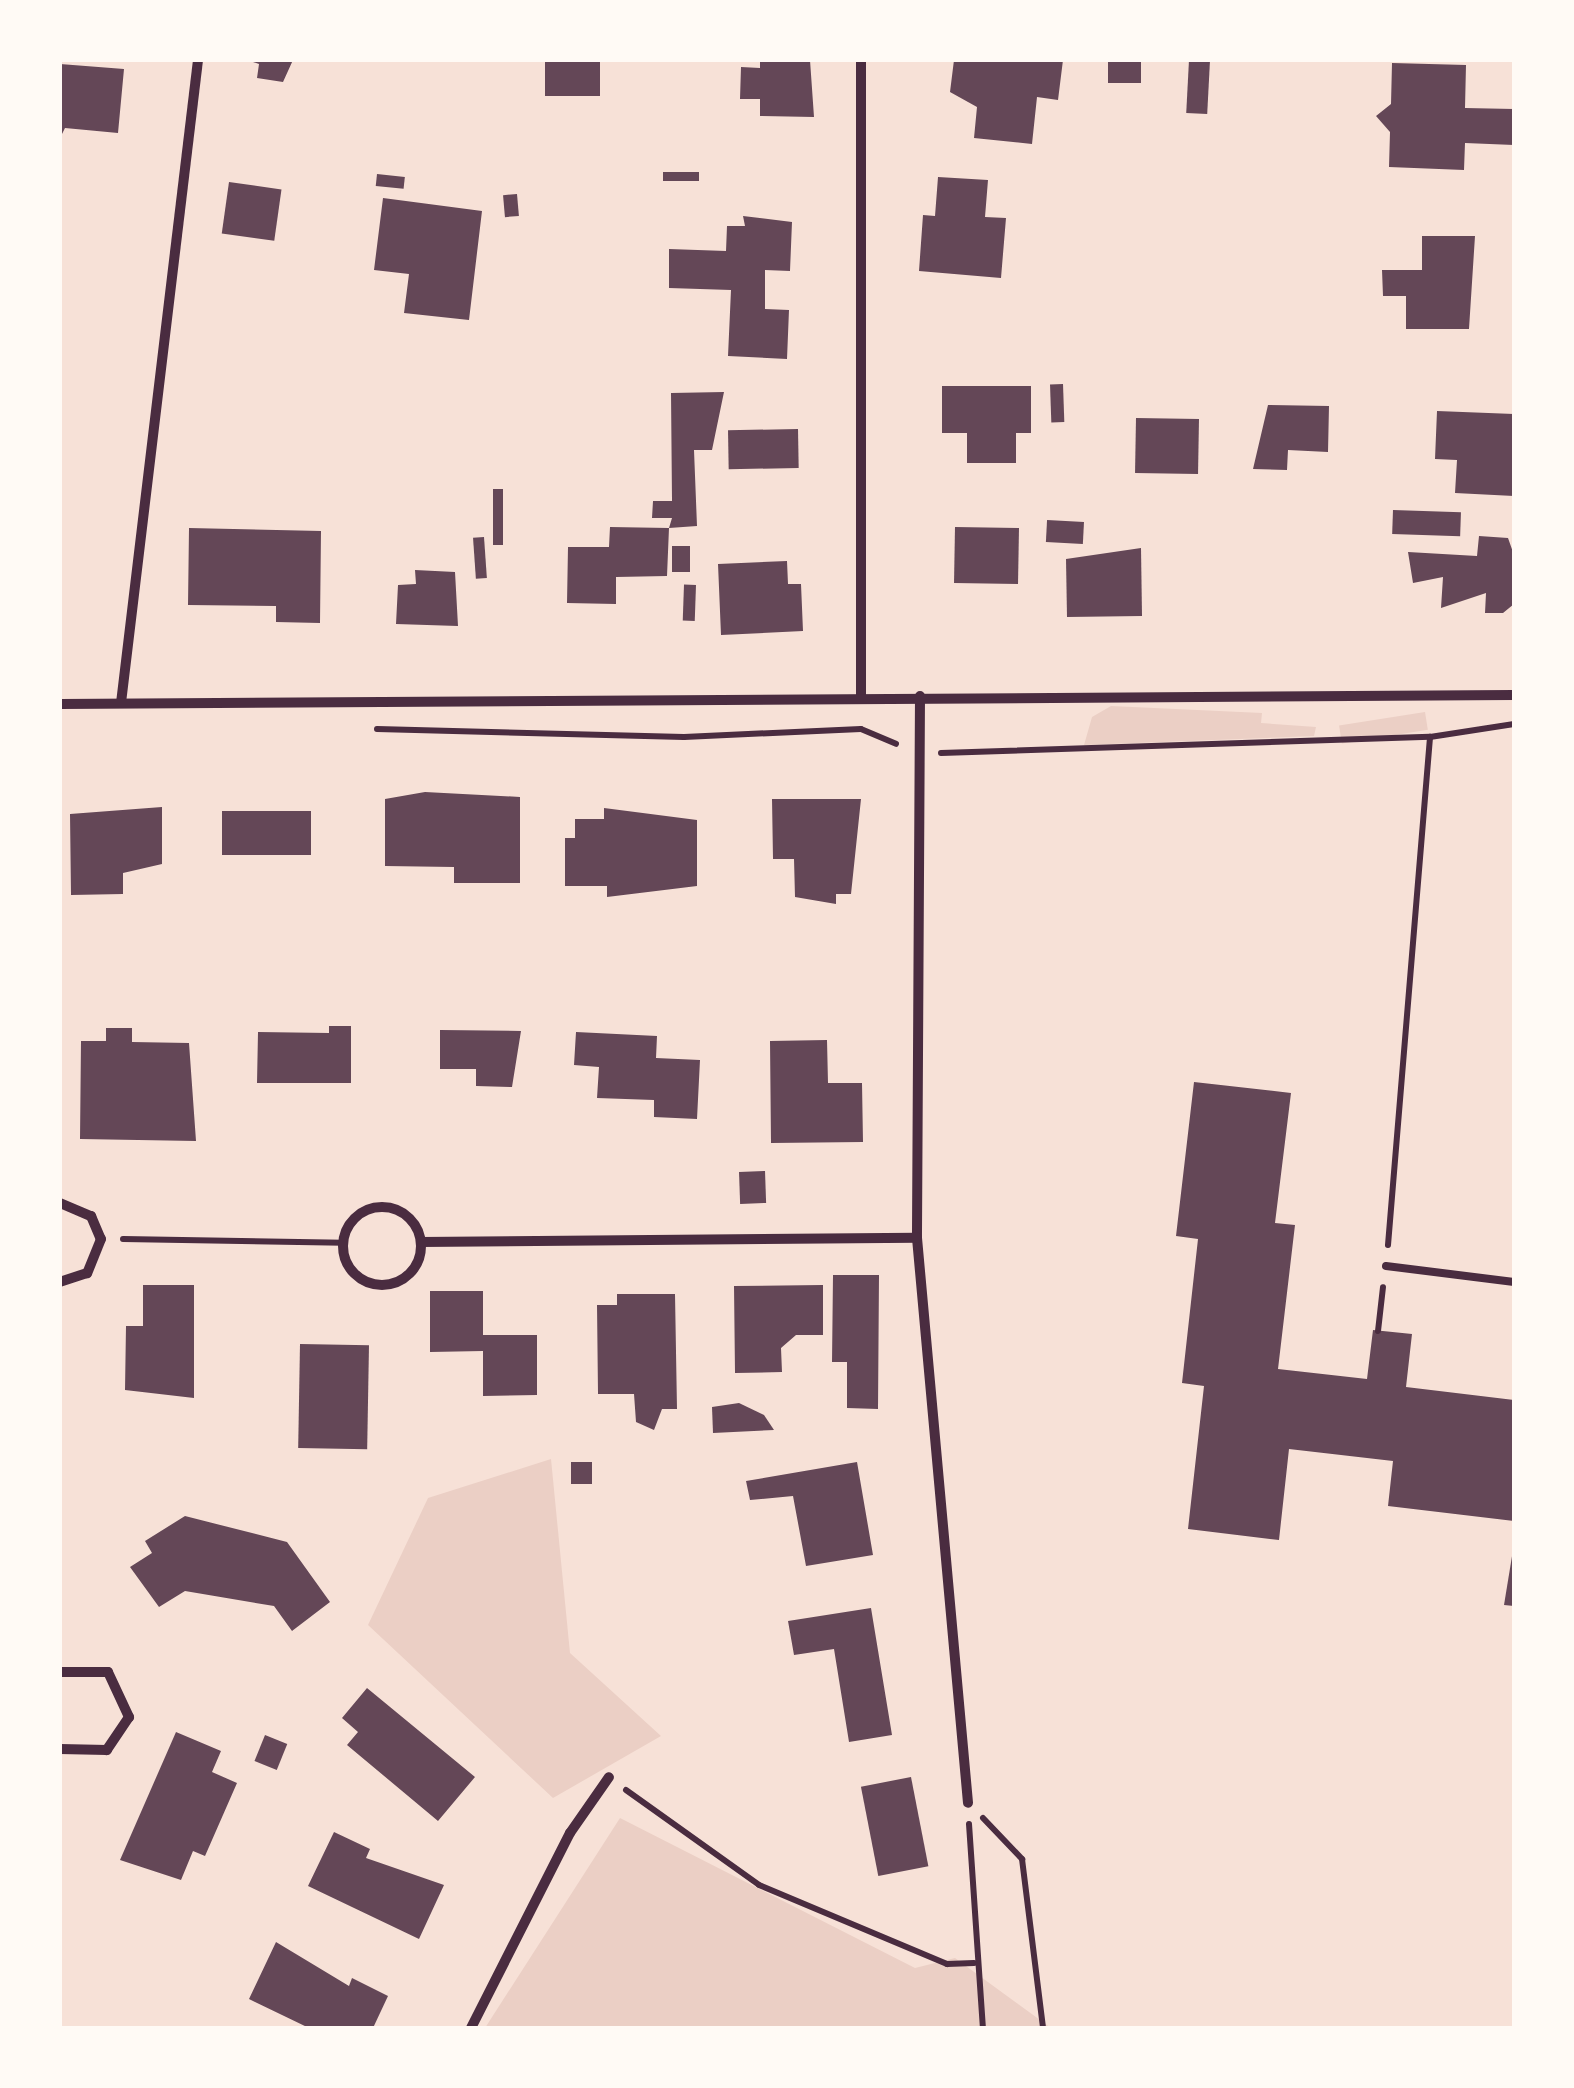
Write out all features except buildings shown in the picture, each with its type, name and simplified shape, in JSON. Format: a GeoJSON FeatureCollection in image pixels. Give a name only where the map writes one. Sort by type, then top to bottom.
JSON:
{"type":"FeatureCollection","features":[{"type":"Feature","properties":{"kind":"street"},"geometry":{"type":"LineString","coordinates":[[122,704],[198,60]]}},
{"type":"Feature","properties":{"kind":"street"},"geometry":{"type":"LineString","coordinates":[[861,60],[861,697]]}},
{"type":"Feature","properties":{"kind":"street"},"geometry":{"type":"LineString","coordinates":[[60,704],[1514,694]]}},
{"type":"Feature","properties":{"kind":"street"},"geometry":{"type":"LineString","coordinates":[[920,696],[918,1238],[968,1803]]}},
{"type":"Feature","properties":{"kind":"street"},"geometry":{"type":"LineString","coordinates":[[60,1204],[91,1216],[101,1239],[87,1273],[60,1282]]}},
{"type":"Feature","properties":{"kind":"street"},"geometry":{"type":"LineString","coordinates":[[388,1206],[410,1218],[422,1242],[407,1276],[382,1285],[350,1267],[343,1243],[353,1219],[388,1206]]}},
{"type":"Feature","properties":{"kind":"street"},"geometry":{"type":"LineString","coordinates":[[422,1242],[918,1238]]}},
{"type":"Feature","properties":{"kind":"street"},"geometry":{"type":"LineString","coordinates":[[60,1672],[108,1672],[129,1716],[107,1750],[60,1749]]}},
{"type":"Feature","properties":{"kind":"street"},"geometry":{"type":"LineString","coordinates":[[472,2028],[570,1833],[609,1777]]}},
{"type":"Feature","properties":{"kind":"lane"},"geometry":{"type":"LineString","coordinates":[[1386,1266],[1514,1282]]}},
{"type":"Feature","properties":{"kind":"path"},"geometry":{"type":"LineString","coordinates":[[357,728],[684,737],[861,730],[920,753],[1430,736],[1514,724]]}},
{"type":"Feature","properties":{"kind":"path"},"geometry":{"type":"LineString","coordinates":[[1378,1331],[1430,736]]}},
{"type":"Feature","properties":{"kind":"path"},"geometry":{"type":"LineString","coordinates":[[101,1239],[343,1243]]}},
{"type":"Feature","properties":{"kind":"path"},"geometry":{"type":"LineString","coordinates":[[609,1777],[759,1885],[948,1964],[974,1963]]}},
{"type":"Feature","properties":{"kind":"path"},"geometry":{"type":"LineString","coordinates":[[968,1803],[974,1963],[983,2028]]}},
{"type":"Feature","properties":{"kind":"path"},"geometry":{"type":"LineString","coordinates":[[968,1803],[1022,1859],[1043,2028]]}},
{"type":"Feature","properties":{"kind":"shaded area"},"geometry":{"type":"Polygon","coordinates":[[[1111,706],[1262,713],[1261,723],[1316,727],[1314,736],[1084,745],[1092,717],[1111,706]]]}},
{"type":"Feature","properties":{"kind":"shaded area"},"geometry":{"type":"Polygon","coordinates":[[[1425,712],[1428,730],[1342,743],[1339,726],[1425,712]]]}},
{"type":"Feature","properties":{"kind":"shaded area"},"geometry":{"type":"Polygon","coordinates":[[[551,1459],[570,1653],[661,1736],[553,1798],[368,1625],[428,1498],[551,1459]]]}},
{"type":"Feature","properties":{"kind":"shaded area"},"geometry":{"type":"Polygon","coordinates":[[[620,1818],[915,1968],[955,1958],[1051,2028],[485,2028],[620,1818]]]}}]}
